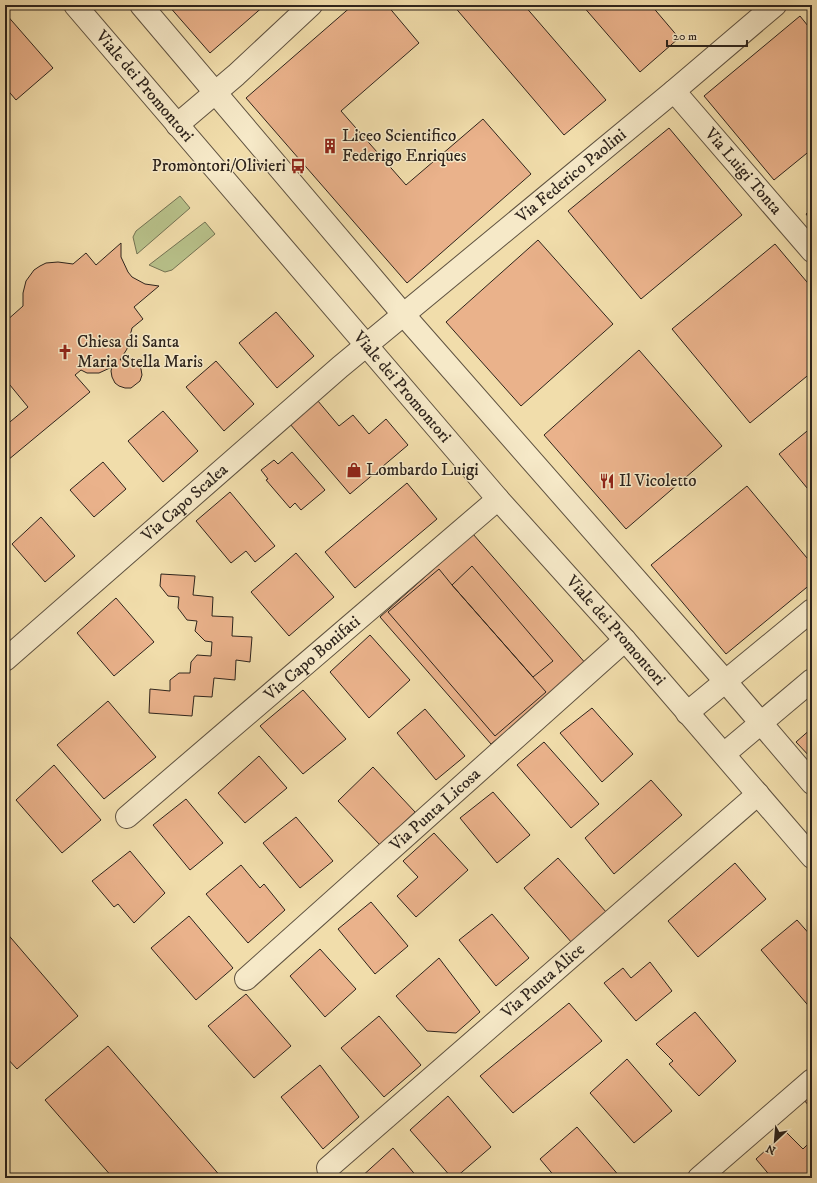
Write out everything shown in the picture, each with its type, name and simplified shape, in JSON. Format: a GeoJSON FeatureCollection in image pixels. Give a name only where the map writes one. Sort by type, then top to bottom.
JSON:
{"type":"FeatureCollection","features":[{"type":"Feature","properties":{"kind":"street","name":"Viale dei Promontori"},"geometry":{"type":"LineString","coordinates":[[75,5],[498,499],[625,640],[812,857]]}},
{"type":"Feature","properties":{"kind":"street"},"geometry":{"type":"LineString","coordinates":[[141,5],[403,314],[726,682],[812,784]]}},
{"type":"Feature","properties":{"kind":"street"},"geometry":{"type":"LineString","coordinates":[[177,125],[215,93],[311,5]]}},
{"type":"Feature","properties":{"kind":"street","name":"Via Federico Paolini"},"geometry":{"type":"LineString","coordinates":[[366,346],[674,91],[775,5]]}},
{"type":"Feature","properties":{"kind":"street","name":"Via Luigi Tonta"},"geometry":{"type":"LineString","coordinates":[[674,91],[812,252]]}},
{"type":"Feature","properties":{"kind":"street","name":"Via Capo Scalea"},"geometry":{"type":"LineString","coordinates":[[5,660],[366,346]]}},
{"type":"Feature","properties":{"kind":"street","name":"Via Capo Bonifati"},"geometry":{"type":"LineString","coordinates":[[127,817],[498,499]]}},
{"type":"Feature","properties":{"kind":"street"},"geometry":{"type":"LineString","coordinates":[[687,713],[812,610]]}},
{"type":"Feature","properties":{"kind":"street","name":"Via Punta Licosa"},"geometry":{"type":"LineString","coordinates":[[246,979],[625,640]]}},
{"type":"Feature","properties":{"kind":"street"},"geometry":{"type":"LineString","coordinates":[[724,754],[812,680]]}},
{"type":"Feature","properties":{"kind":"street","name":"Via Punta Alice"},"geometry":{"type":"LineString","coordinates":[[328,1168],[758,794]]}},
{"type":"Feature","properties":{"kind":"street"},"geometry":{"type":"LineString","coordinates":[[699,1178],[812,1080]]}},
{"type":"Feature","properties":{"kind":"green space"},"geometry":{"type":"Polygon","coordinates":[[[180,196],[190,208],[137,254],[133,237],[136,231],[180,196]]]}},
{"type":"Feature","properties":{"kind":"green space"},"geometry":{"type":"Polygon","coordinates":[[[205,222],[215,234],[172,270],[165,272],[149,265],[205,222]]]}},
{"type":"Feature","properties":{"kind":"building"},"geometry":{"type":"Polygon","coordinates":[[[168,5],[265,5],[210,53],[168,5]]]}},
{"type":"Feature","properties":{"kind":"building","name":"Liceo Scientifico Federigo Enriques"},"geometry":{"type":"Polygon","coordinates":[[[353,5],[387,5],[419,43],[341,111],[406,185],[483,119],[531,174],[407,283],[246,98],[353,5]]]}},
{"type":"Feature","properties":{"kind":"building"},"geometry":{"type":"Polygon","coordinates":[[[453,5],[524,5],[606,100],[564,135],[453,5]]]}},
{"type":"Feature","properties":{"kind":"building"},"geometry":{"type":"Polygon","coordinates":[[[582,5],[651,5],[679,38],[640,72],[582,5]]]}},
{"type":"Feature","properties":{"kind":"building"},"geometry":{"type":"Polygon","coordinates":[[[5,13],[53,68],[16,100],[5,87],[5,13]]]}},
{"type":"Feature","properties":{"kind":"building"},"geometry":{"type":"Polygon","coordinates":[[[800,16],[812,31],[812,149],[774,180],[704,96],[800,16]]]}},
{"type":"Feature","properties":{"kind":"building"},"geometry":{"type":"Polygon","coordinates":[[[669,128],[742,215],[641,299],[568,211],[669,128]]]}},
{"type":"Feature","properties":{"kind":"building"},"geometry":{"type":"Polygon","coordinates":[[[812,209],[812,222],[806,214],[812,209]]]}},
{"type":"Feature","properties":{"kind":"building"},"geometry":{"type":"Polygon","coordinates":[[[538,240],[613,324],[521,406],[446,322],[538,240]]]}},
{"type":"Feature","properties":{"kind":"building","name":"Chiesa di Santa Maria Stella Maris"},"geometry":{"type":"Polygon","coordinates":[[[121,243],[121,257],[132,277],[145,284],[159,286],[134,307],[143,319],[132,328],[127,349],[120,360],[128,358],[134,360],[138,364],[142,375],[140,381],[131,388],[125,388],[115,383],[112,377],[112,367],[99,373],[87,373],[81,370],[75,375],[90,392],[8,460],[5,457],[5,426],[28,407],[5,379],[5,322],[23,306],[23,293],[26,281],[34,270],[46,263],[58,262],[73,264],[86,253],[96,265],[121,243]]]}},
{"type":"Feature","properties":{"kind":"building"},"geometry":{"type":"Polygon","coordinates":[[[775,244],[812,288],[812,372],[750,423],[672,329],[775,244]]]}},
{"type":"Feature","properties":{"kind":"building"},"geometry":{"type":"Polygon","coordinates":[[[276,312],[314,356],[277,388],[239,343],[276,312]]]}},
{"type":"Feature","properties":{"kind":"building"},"geometry":{"type":"Polygon","coordinates":[[[639,350],[722,446],[626,529],[544,435],[639,350]]]}},
{"type":"Feature","properties":{"kind":"building"},"geometry":{"type":"Polygon","coordinates":[[[216,361],[254,404],[224,431],[186,387],[216,361]]]}},
{"type":"Feature","properties":{"kind":"building","name":"Lombardo Luigi"},"geometry":{"type":"Polygon","coordinates":[[[318,401],[339,426],[353,415],[369,434],[386,419],[408,445],[350,494],[290,424],[318,401]]]}},
{"type":"Feature","properties":{"kind":"building"},"geometry":{"type":"Polygon","coordinates":[[[163,411],[198,451],[163,482],[128,441],[163,411]]]}},
{"type":"Feature","properties":{"kind":"building"},"geometry":{"type":"Polygon","coordinates":[[[812,427],[812,494],[779,454],[812,427]]]}},
{"type":"Feature","properties":{"kind":"building"},"geometry":{"type":"Polygon","coordinates":[[[292,452],[325,490],[301,510],[295,503],[290,508],[266,480],[268,479],[261,470],[274,460],[278,464],[292,452]]]}},
{"type":"Feature","properties":{"kind":"building"},"geometry":{"type":"Polygon","coordinates":[[[103,462],[126,489],[94,517],[70,490],[103,462]]]}},
{"type":"Feature","properties":{"kind":"building"},"geometry":{"type":"Polygon","coordinates":[[[407,483],[437,519],[355,588],[325,552],[407,483]]]}},
{"type":"Feature","properties":{"kind":"building"},"geometry":{"type":"Polygon","coordinates":[[[747,486],[812,564],[812,583],[726,654],[651,565],[747,486]]]}},
{"type":"Feature","properties":{"kind":"building"},"geometry":{"type":"Polygon","coordinates":[[[230,492],[275,546],[255,562],[246,551],[231,563],[196,521],[230,492]]]}},
{"type":"Feature","properties":{"kind":"building"},"geometry":{"type":"Polygon","coordinates":[[[41,517],[75,556],[45,582],[12,544],[41,517]]]}},
{"type":"Feature","properties":{"kind":"building"},"geometry":{"type":"Polygon","coordinates":[[[473,534],[587,665],[491,744],[380,617],[473,534]]]}},
{"type":"Feature","properties":{"kind":"building"},"geometry":{"type":"Polygon","coordinates":[[[296,553],[334,597],[289,636],[251,592],[296,553]]]}},
{"type":"Feature","properties":{"kind":"building"},"geometry":{"type":"Polygon","coordinates":[[[472,566],[553,661],[533,677],[452,585],[472,566]]]}},
{"type":"Feature","properties":{"kind":"building"},"geometry":{"type":"Polygon","coordinates":[[[439,569],[546,692],[495,736],[388,612],[439,569]]]}},
{"type":"Feature","properties":{"kind":"building"},"geometry":{"type":"Polygon","coordinates":[[[161,574],[195,576],[193,595],[213,597],[212,616],[233,617],[232,636],[252,637],[250,662],[236,660],[235,680],[214,678],[212,697],[194,696],[192,716],[149,713],[150,689],[170,691],[170,680],[179,673],[190,673],[191,662],[197,655],[211,656],[212,642],[205,641],[195,631],[197,621],[187,620],[178,608],[179,597],[168,596],[160,586],[161,574]]]}},
{"type":"Feature","properties":{"kind":"building"},"geometry":{"type":"Polygon","coordinates":[[[116,598],[154,642],[114,676],[77,633],[116,598]]]}},
{"type":"Feature","properties":{"kind":"building"},"geometry":{"type":"Polygon","coordinates":[[[370,635],[410,680],[369,718],[330,672],[370,635]]]}},
{"type":"Feature","properties":{"kind":"building"},"geometry":{"type":"Polygon","coordinates":[[[303,690],[346,739],[303,774],[260,726],[303,690]]]}},
{"type":"Feature","properties":{"kind":"building"},"geometry":{"type":"Polygon","coordinates":[[[108,701],[156,757],[104,799],[57,745],[108,701]]]}},
{"type":"Feature","properties":{"kind":"building"},"geometry":{"type":"Polygon","coordinates":[[[592,708],[633,754],[602,782],[560,733],[592,708]]]}},
{"type":"Feature","properties":{"kind":"building"},"geometry":{"type":"Polygon","coordinates":[[[425,709],[465,756],[436,780],[397,733],[425,709]]]}},
{"type":"Feature","properties":{"kind":"building"},"geometry":{"type":"Polygon","coordinates":[[[812,728],[812,759],[796,742],[812,728]]]}},
{"type":"Feature","properties":{"kind":"building"},"geometry":{"type":"Polygon","coordinates":[[[544,742],[599,804],[571,828],[517,765],[544,742]]]}},
{"type":"Feature","properties":{"kind":"building"},"geometry":{"type":"Polygon","coordinates":[[[259,756],[287,788],[245,823],[218,793],[259,756]]]}},
{"type":"Feature","properties":{"kind":"building"},"geometry":{"type":"Polygon","coordinates":[[[54,765],[101,820],[62,853],[16,800],[54,765]]]}},
{"type":"Feature","properties":{"kind":"building"},"geometry":{"type":"Polygon","coordinates":[[[373,767],[415,812],[380,845],[338,801],[373,767]]]}},
{"type":"Feature","properties":{"kind":"building"},"geometry":{"type":"Polygon","coordinates":[[[651,780],[682,815],[614,874],[585,838],[651,780]]]}},
{"type":"Feature","properties":{"kind":"building"},"geometry":{"type":"Polygon","coordinates":[[[493,792],[530,835],[497,863],[460,818],[493,792]]]}},
{"type":"Feature","properties":{"kind":"building"},"geometry":{"type":"Polygon","coordinates":[[[186,799],[223,843],[190,870],[153,825],[186,799]]]}},
{"type":"Feature","properties":{"kind":"building"},"geometry":{"type":"Polygon","coordinates":[[[296,817],[333,861],[300,888],[263,843],[296,817]]]}},
{"type":"Feature","properties":{"kind":"building"},"geometry":{"type":"Polygon","coordinates":[[[434,833],[468,870],[416,917],[397,896],[418,877],[403,861],[434,833]]]}},
{"type":"Feature","properties":{"kind":"building"},"geometry":{"type":"Polygon","coordinates":[[[130,851],[165,893],[134,923],[118,904],[114,907],[92,881],[130,851]]]}},
{"type":"Feature","properties":{"kind":"building"},"geometry":{"type":"Polygon","coordinates":[[[558,858],[607,913],[572,943],[524,888],[558,858]]]}},
{"type":"Feature","properties":{"kind":"building"},"geometry":{"type":"Polygon","coordinates":[[[735,863],[766,899],[698,957],[668,921],[735,863]]]}},
{"type":"Feature","properties":{"kind":"building"},"geometry":{"type":"Polygon","coordinates":[[[241,865],[260,888],[264,884],[285,910],[248,943],[206,894],[241,865]]]}},
{"type":"Feature","properties":{"kind":"building"},"geometry":{"type":"Polygon","coordinates":[[[371,902],[408,946],[375,974],[338,929],[371,902]]]}},
{"type":"Feature","properties":{"kind":"building"},"geometry":{"type":"Polygon","coordinates":[[[492,914],[529,958],[496,986],[459,940],[492,914]]]}},
{"type":"Feature","properties":{"kind":"building"},"geometry":{"type":"Polygon","coordinates":[[[189,916],[233,968],[196,1000],[151,948],[189,916]]]}},
{"type":"Feature","properties":{"kind":"building"},"geometry":{"type":"Polygon","coordinates":[[[797,920],[812,937],[812,1010],[761,950],[797,920]]]}},
{"type":"Feature","properties":{"kind":"building"},"geometry":{"type":"Polygon","coordinates":[[[5,931],[78,1016],[17,1069],[5,1056],[5,931]]]}},
{"type":"Feature","properties":{"kind":"building"},"geometry":{"type":"Polygon","coordinates":[[[320,949],[356,989],[325,1017],[290,976],[320,949]]]}},
{"type":"Feature","properties":{"kind":"building"},"geometry":{"type":"Polygon","coordinates":[[[439,958],[480,1012],[456,1033],[427,1031],[396,996],[439,958]]]}},
{"type":"Feature","properties":{"kind":"building"},"geometry":{"type":"Polygon","coordinates":[[[650,962],[672,991],[636,1021],[604,983],[623,968],[631,978],[650,962]]]}},
{"type":"Feature","properties":{"kind":"building"},"geometry":{"type":"Polygon","coordinates":[[[246,994],[291,1046],[254,1078],[208,1026],[246,994]]]}},
{"type":"Feature","properties":{"kind":"building"},"geometry":{"type":"Polygon","coordinates":[[[569,1003],[602,1041],[513,1113],[480,1076],[569,1003]]]}},
{"type":"Feature","properties":{"kind":"building"},"geometry":{"type":"Polygon","coordinates":[[[695,1012],[736,1061],[699,1096],[669,1064],[673,1061],[656,1044],[695,1012]]]}},
{"type":"Feature","properties":{"kind":"building"},"geometry":{"type":"Polygon","coordinates":[[[379,1016],[421,1065],[384,1097],[341,1048],[379,1016]]]}},
{"type":"Feature","properties":{"kind":"building"},"geometry":{"type":"Polygon","coordinates":[[[108,1046],[222,1178],[113,1178],[45,1100],[108,1046]]]}},
{"type":"Feature","properties":{"kind":"building"},"geometry":{"type":"Polygon","coordinates":[[[627,1059],[672,1111],[634,1143],[590,1093],[627,1059]]]}},
{"type":"Feature","properties":{"kind":"building"},"geometry":{"type":"Polygon","coordinates":[[[320,1065],[359,1117],[323,1149],[281,1097],[320,1065]]]}},
{"type":"Feature","properties":{"kind":"building"},"geometry":{"type":"Polygon","coordinates":[[[812,1090],[812,1109],[802,1098],[812,1090]]]}},
{"type":"Feature","properties":{"kind":"building"},"geometry":{"type":"Polygon","coordinates":[[[448,1096],[491,1147],[455,1178],[452,1178],[410,1130],[448,1096]]]}},
{"type":"Feature","properties":{"kind":"building"},"geometry":{"type":"Polygon","coordinates":[[[577,1127],[621,1178],[556,1178],[540,1159],[577,1127]]]}},
{"type":"Feature","properties":{"kind":"building"},"geometry":{"type":"Polygon","coordinates":[[[786,1132],[803,1149],[812,1140],[812,1178],[772,1178],[756,1159],[786,1132]]]}},
{"type":"Feature","properties":{"kind":"building"},"geometry":{"type":"Polygon","coordinates":[[[393,1148],[418,1178],[360,1178],[393,1148]]]}},
{"type":"Feature","properties":{"kind":"place","name":"Liceo Scientifico Federigo Enriques"},"geometry":{"type":"Point","coordinates":[330,146]}},
{"type":"Feature","properties":{"kind":"place","name":"Promontori/Olivieri"},"geometry":{"type":"Point","coordinates":[298,166]}},
{"type":"Feature","properties":{"kind":"place","name":"Chiesa di Santa Maria Stella Maris"},"geometry":{"type":"Point","coordinates":[65,352]}},
{"type":"Feature","properties":{"kind":"place","name":"Lombardo Luigi"},"geometry":{"type":"Point","coordinates":[354,470]}},
{"type":"Feature","properties":{"kind":"place","name":"Il Vicoletto"},"geometry":{"type":"Point","coordinates":[607,481]}}]}
